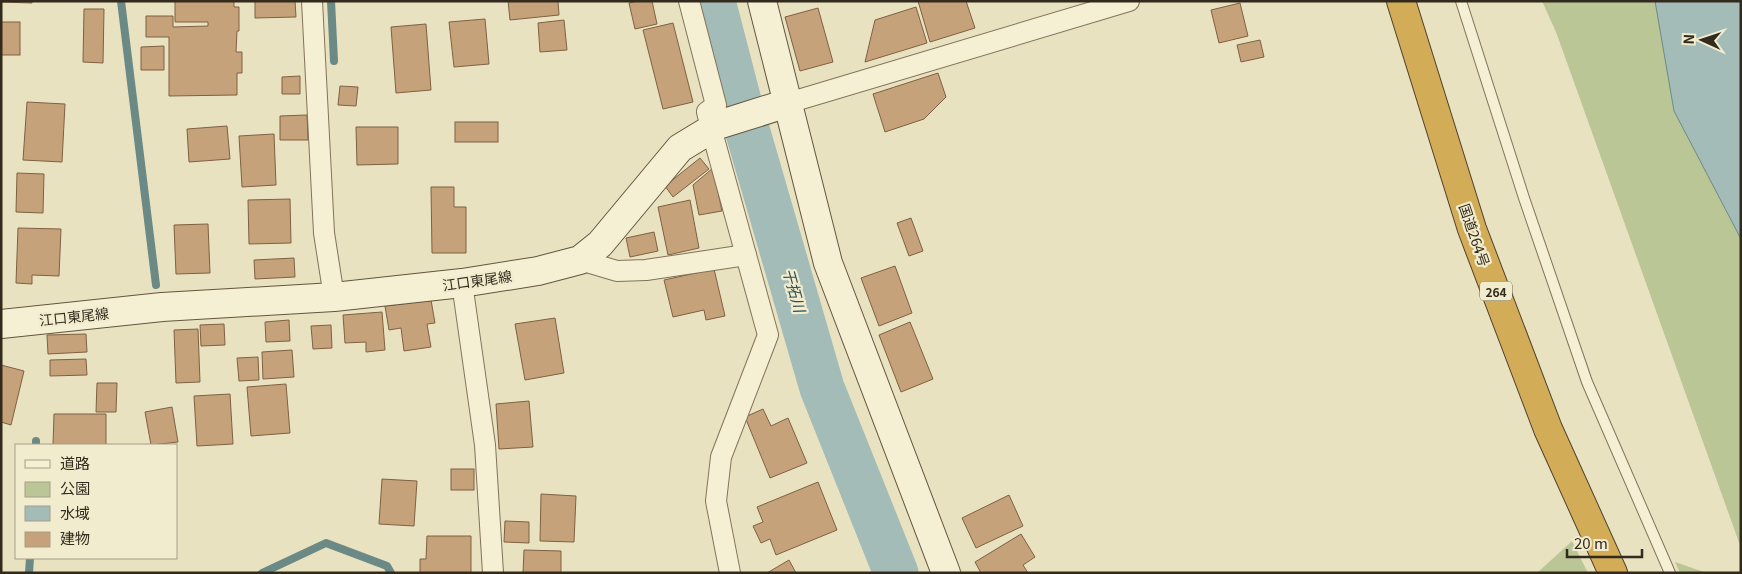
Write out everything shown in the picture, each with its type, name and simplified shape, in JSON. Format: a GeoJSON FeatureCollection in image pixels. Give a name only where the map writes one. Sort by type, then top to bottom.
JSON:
{"type":"FeatureCollection","features":[{"type":"Feature","properties":{"kind":"highway","name":"国道264号"},"geometry":{"type":"LineString","coordinates":[[1401,1],[1472,230],[1548,429],[1612,573]]}},
{"type":"Feature","properties":{"kind":"main road"},"geometry":{"type":"LineString","coordinates":[[762,1],[779,106],[828,263],[946,573]]}},
{"type":"Feature","properties":{"kind":"main road","name":"江口東尾線"},"geometry":{"type":"LineString","coordinates":[[1,324],[162,307],[334,297],[462,283],[538,271],[580,260],[600,244],[680,148],[715,126],[779,106]]}},
{"type":"Feature","properties":{"kind":"street"},"geometry":{"type":"LineString","coordinates":[[312,1],[324,233],[334,297]]}},
{"type":"Feature","properties":{"kind":"street"},"geometry":{"type":"LineString","coordinates":[[689,1],[716,104],[707,112],[715,126],[746,255],[768,335],[721,457],[716,501],[730,573]]}},
{"type":"Feature","properties":{"kind":"street"},"geometry":{"type":"LineString","coordinates":[[779,106],[1130,1]]}},
{"type":"Feature","properties":{"kind":"street"},"geometry":{"type":"LineString","coordinates":[[580,260],[617,271],[646,270],[746,255]]}},
{"type":"Feature","properties":{"kind":"street"},"geometry":{"type":"LineString","coordinates":[[462,283],[485,445],[493,573]]}},
{"type":"Feature","properties":{"kind":"lane"},"geometry":{"type":"LineString","coordinates":[[1461,1],[1524,198],[1586,382],[1670,573]]}},
{"type":"Feature","properties":{"kind":"green space"},"geometry":{"type":"Polygon","coordinates":[[[1542,1],[1655,1],[1674,111],[1741,239],[1741,548],[1556,32],[1542,1]]]}},
{"type":"Feature","properties":{"kind":"green space"},"geometry":{"type":"Polygon","coordinates":[[[1572,541],[1588,573],[1537,573],[1572,541]]]}},
{"type":"Feature","properties":{"kind":"green space"},"geometry":{"type":"Polygon","coordinates":[[[1675,562],[1707,573],[1680,573],[1675,562]]]}},
{"type":"Feature","properties":{"kind":"water"},"geometry":{"type":"Polygon","coordinates":[[[1655,1],[1741,1],[1741,239],[1674,111],[1655,1]]]}},
{"type":"Feature","properties":{"kind":"building"},"geometry":{"type":"Polygon","coordinates":[[[32,1],[32,3],[1,2],[32,1]]]}},
{"type":"Feature","properties":{"kind":"building"},"geometry":{"type":"Polygon","coordinates":[[[175,1],[234,1],[234,7],[239,7],[239,31],[237,31],[236,52],[242,52],[242,73],[237,73],[237,95],[169,96],[169,37],[146,37],[146,16],[173,16],[173,27],[208,26],[208,22],[175,22],[175,1]]]}},
{"type":"Feature","properties":{"kind":"building"},"geometry":{"type":"Polygon","coordinates":[[[255,1],[295,1],[296,17],[255,18],[255,1]]]}},
{"type":"Feature","properties":{"kind":"building"},"geometry":{"type":"Polygon","coordinates":[[[508,1],[558,1],[559,15],[510,20],[508,1]]]}},
{"type":"Feature","properties":{"kind":"building"},"geometry":{"type":"Polygon","coordinates":[[[652,1],[657,24],[635,29],[629,3],[652,1]]]}},
{"type":"Feature","properties":{"kind":"building"},"geometry":{"type":"Polygon","coordinates":[[[918,1],[966,1],[975,28],[930,42],[918,1]]]}},
{"type":"Feature","properties":{"kind":"building"},"geometry":{"type":"Polygon","coordinates":[[[1240,3],[1248,36],[1219,43],[1211,10],[1240,3]]]}},
{"type":"Feature","properties":{"kind":"building"},"geometry":{"type":"Polygon","coordinates":[[[916,7],[927,43],[865,62],[875,20],[916,7]]]}},
{"type":"Feature","properties":{"kind":"building"},"geometry":{"type":"Polygon","coordinates":[[[818,8],[833,62],[800,71],[785,17],[818,8]]]}},
{"type":"Feature","properties":{"kind":"building"},"geometry":{"type":"Polygon","coordinates":[[[84,9],[104,9],[103,63],[83,62],[84,9]]]}},
{"type":"Feature","properties":{"kind":"building"},"geometry":{"type":"Polygon","coordinates":[[[485,19],[489,64],[454,67],[449,22],[485,19]]]}},
{"type":"Feature","properties":{"kind":"building"},"geometry":{"type":"Polygon","coordinates":[[[564,20],[567,50],[540,52],[538,23],[564,20]]]}},
{"type":"Feature","properties":{"kind":"building"},"geometry":{"type":"Polygon","coordinates":[[[1,22],[20,22],[20,55],[1,55],[1,22]]]}},
{"type":"Feature","properties":{"kind":"building"},"geometry":{"type":"Polygon","coordinates":[[[673,23],[693,102],[663,109],[643,30],[673,23]]]}},
{"type":"Feature","properties":{"kind":"building"},"geometry":{"type":"Polygon","coordinates":[[[426,24],[431,90],[396,93],[391,27],[426,24]]]}},
{"type":"Feature","properties":{"kind":"building"},"geometry":{"type":"Polygon","coordinates":[[[1260,40],[1264,57],[1241,62],[1237,45],[1260,40]]]}},
{"type":"Feature","properties":{"kind":"building"},"geometry":{"type":"Polygon","coordinates":[[[164,46],[164,70],[141,70],[141,47],[164,46]]]}},
{"type":"Feature","properties":{"kind":"building"},"geometry":{"type":"Polygon","coordinates":[[[938,73],[946,97],[924,119],[885,132],[873,94],[938,73]]]}},
{"type":"Feature","properties":{"kind":"building"},"geometry":{"type":"Polygon","coordinates":[[[300,76],[300,94],[282,94],[282,77],[300,76]]]}},
{"type":"Feature","properties":{"kind":"building"},"geometry":{"type":"Polygon","coordinates":[[[340,86],[358,87],[356,106],[338,105],[340,86]]]}},
{"type":"Feature","properties":{"kind":"building"},"geometry":{"type":"Polygon","coordinates":[[[27,102],[65,104],[62,162],[23,160],[27,102]]]}},
{"type":"Feature","properties":{"kind":"building"},"geometry":{"type":"Polygon","coordinates":[[[307,115],[308,140],[280,140],[280,116],[307,115]]]}},
{"type":"Feature","properties":{"kind":"building"},"geometry":{"type":"Polygon","coordinates":[[[455,122],[498,122],[498,142],[455,142],[455,122]]]}},
{"type":"Feature","properties":{"kind":"building"},"geometry":{"type":"Polygon","coordinates":[[[227,126],[230,159],[189,162],[187,129],[227,126]]]}},
{"type":"Feature","properties":{"kind":"building"},"geometry":{"type":"Polygon","coordinates":[[[356,127],[398,127],[398,164],[357,165],[356,127]]]}},
{"type":"Feature","properties":{"kind":"building"},"geometry":{"type":"Polygon","coordinates":[[[274,134],[276,185],[242,187],[239,136],[274,134]]]}},
{"type":"Feature","properties":{"kind":"building"},"geometry":{"type":"Polygon","coordinates":[[[700,158],[709,169],[673,197],[665,186],[700,158]]]}},
{"type":"Feature","properties":{"kind":"building"},"geometry":{"type":"Polygon","coordinates":[[[713,168],[722,211],[699,215],[693,185],[713,168]]]}},
{"type":"Feature","properties":{"kind":"building"},"geometry":{"type":"Polygon","coordinates":[[[17,173],[44,174],[43,213],[16,212],[17,173]]]}},
{"type":"Feature","properties":{"kind":"building"},"geometry":{"type":"Polygon","coordinates":[[[431,187],[454,187],[454,207],[466,207],[466,253],[432,253],[431,187]]]}},
{"type":"Feature","properties":{"kind":"building"},"geometry":{"type":"Polygon","coordinates":[[[290,199],[291,243],[249,244],[248,200],[290,199]]]}},
{"type":"Feature","properties":{"kind":"building"},"geometry":{"type":"Polygon","coordinates":[[[690,200],[699,248],[668,255],[658,207],[690,200]]]}},
{"type":"Feature","properties":{"kind":"building"},"geometry":{"type":"Polygon","coordinates":[[[911,218],[923,251],[909,256],[897,223],[911,218]]]}},
{"type":"Feature","properties":{"kind":"building"},"geometry":{"type":"Polygon","coordinates":[[[208,224],[210,273],[176,274],[174,225],[208,224]]]}},
{"type":"Feature","properties":{"kind":"building"},"geometry":{"type":"Polygon","coordinates":[[[18,228],[61,229],[59,276],[32,275],[32,284],[16,283],[18,228]]]}},
{"type":"Feature","properties":{"kind":"building"},"geometry":{"type":"Polygon","coordinates":[[[654,232],[658,251],[630,257],[626,238],[654,232]]]}},
{"type":"Feature","properties":{"kind":"building"},"geometry":{"type":"Polygon","coordinates":[[[294,258],[295,277],[255,279],[254,260],[294,258]]]}},
{"type":"Feature","properties":{"kind":"building"},"geometry":{"type":"Polygon","coordinates":[[[895,266],[912,313],[879,326],[861,278],[895,266]]]}},
{"type":"Feature","properties":{"kind":"building"},"geometry":{"type":"Polygon","coordinates":[[[714,269],[725,316],[706,320],[704,310],[673,317],[664,280],[714,269]]]}},
{"type":"Feature","properties":{"kind":"building"},"geometry":{"type":"Polygon","coordinates":[[[431,300],[435,323],[427,324],[431,347],[404,351],[401,328],[389,330],[385,306],[431,300]]]}},
{"type":"Feature","properties":{"kind":"building"},"geometry":{"type":"Polygon","coordinates":[[[382,312],[385,350],[366,352],[366,342],[345,343],[343,315],[382,312]]]}},
{"type":"Feature","properties":{"kind":"building"},"geometry":{"type":"Polygon","coordinates":[[[555,318],[564,373],[525,380],[515,324],[555,318]]]}},
{"type":"Feature","properties":{"kind":"building"},"geometry":{"type":"Polygon","coordinates":[[[289,320],[290,341],[266,342],[265,322],[289,320]]]}},
{"type":"Feature","properties":{"kind":"building"},"geometry":{"type":"Polygon","coordinates":[[[910,322],[933,379],[901,392],[879,335],[910,322]]]}},
{"type":"Feature","properties":{"kind":"building"},"geometry":{"type":"Polygon","coordinates":[[[224,324],[225,345],[201,346],[200,325],[224,324]]]}},
{"type":"Feature","properties":{"kind":"building"},"geometry":{"type":"Polygon","coordinates":[[[331,325],[332,348],[313,349],[311,326],[331,325]]]}},
{"type":"Feature","properties":{"kind":"building"},"geometry":{"type":"Polygon","coordinates":[[[198,329],[200,382],[176,383],[174,330],[198,329]]]}},
{"type":"Feature","properties":{"kind":"building"},"geometry":{"type":"Polygon","coordinates":[[[86,334],[87,352],[48,354],[47,335],[86,334]]]}},
{"type":"Feature","properties":{"kind":"building"},"geometry":{"type":"Polygon","coordinates":[[[292,350],[294,377],[263,379],[262,352],[292,350]]]}},
{"type":"Feature","properties":{"kind":"building"},"geometry":{"type":"Polygon","coordinates":[[[258,357],[259,380],[239,381],[237,358],[258,357]]]}},
{"type":"Feature","properties":{"kind":"building"},"geometry":{"type":"Polygon","coordinates":[[[86,359],[87,375],[50,376],[50,360],[86,359]]]}},
{"type":"Feature","properties":{"kind":"building"},"geometry":{"type":"Polygon","coordinates":[[[1,365],[24,371],[11,425],[1,422],[1,365]]]}},
{"type":"Feature","properties":{"kind":"building"},"geometry":{"type":"Polygon","coordinates":[[[97,383],[117,383],[116,412],[96,412],[97,383]]]}},
{"type":"Feature","properties":{"kind":"building"},"geometry":{"type":"Polygon","coordinates":[[[286,384],[290,433],[251,436],[247,387],[286,384]]]}},
{"type":"Feature","properties":{"kind":"building"},"geometry":{"type":"Polygon","coordinates":[[[230,394],[233,444],[197,446],[194,396],[230,394]]]}},
{"type":"Feature","properties":{"kind":"building"},"geometry":{"type":"Polygon","coordinates":[[[529,401],[533,447],[499,449],[496,404],[529,401]]]}},
{"type":"Feature","properties":{"kind":"building"},"geometry":{"type":"Polygon","coordinates":[[[172,407],[178,442],[151,444],[145,412],[172,407]]]}},
{"type":"Feature","properties":{"kind":"building"},"geometry":{"type":"Polygon","coordinates":[[[763,409],[771,426],[788,418],[807,463],[770,478],[745,417],[763,409]]]}},
{"type":"Feature","properties":{"kind":"building"},"geometry":{"type":"Polygon","coordinates":[[[54,414],[106,414],[106,444],[53,444],[54,414]]]}},
{"type":"Feature","properties":{"kind":"building"},"geometry":{"type":"Polygon","coordinates":[[[451,469],[474,469],[474,490],[451,490],[451,469]]]}},
{"type":"Feature","properties":{"kind":"building"},"geometry":{"type":"Polygon","coordinates":[[[382,479],[417,481],[414,526],[379,524],[382,479]]]}},
{"type":"Feature","properties":{"kind":"building"},"geometry":{"type":"Polygon","coordinates":[[[818,482],[837,530],[776,555],[770,539],[761,543],[753,526],[763,522],[757,507],[818,482]]]}},
{"type":"Feature","properties":{"kind":"building"},"geometry":{"type":"Polygon","coordinates":[[[541,494],[576,496],[574,542],[540,541],[541,494]]]}},
{"type":"Feature","properties":{"kind":"building"},"geometry":{"type":"Polygon","coordinates":[[[1009,495],[1023,526],[976,548],[962,518],[1009,495]]]}},
{"type":"Feature","properties":{"kind":"building"},"geometry":{"type":"Polygon","coordinates":[[[505,521],[529,522],[529,543],[504,542],[505,521]]]}},
{"type":"Feature","properties":{"kind":"building"},"geometry":{"type":"Polygon","coordinates":[[[1021,534],[1035,557],[1023,565],[1028,573],[981,573],[975,562],[1021,534]]]}},
{"type":"Feature","properties":{"kind":"building"},"geometry":{"type":"Polygon","coordinates":[[[427,536],[471,536],[471,573],[420,573],[420,559],[426,559],[427,536]]]}},
{"type":"Feature","properties":{"kind":"building"},"geometry":{"type":"Polygon","coordinates":[[[524,550],[561,551],[561,573],[523,573],[524,550]]]}},
{"type":"Feature","properties":{"kind":"building"},"geometry":{"type":"Polygon","coordinates":[[[789,560],[796,573],[767,573],[789,560]]]}},
{"type":"Feature","properties":{"kind":"waterway"},"geometry":{"type":"LineString","coordinates":[[121,1],[156,285]]}},
{"type":"Feature","properties":{"kind":"waterway"},"geometry":{"type":"LineString","coordinates":[[331,1],[334,61]]}},
{"type":"Feature","properties":{"kind":"waterway","name":"干拓川"},"geometry":{"type":"LineString","coordinates":[[713,1],[740,105],[822,388],[896,573]]}},
{"type":"Feature","properties":{"kind":"waterway"},"geometry":{"type":"LineString","coordinates":[[262,573],[326,543],[387,566],[391,573]]}},
{"type":"Feature","properties":{"kind":"waterway"},"geometry":{"type":"LineString","coordinates":[[29,573],[30,559]]}}]}
